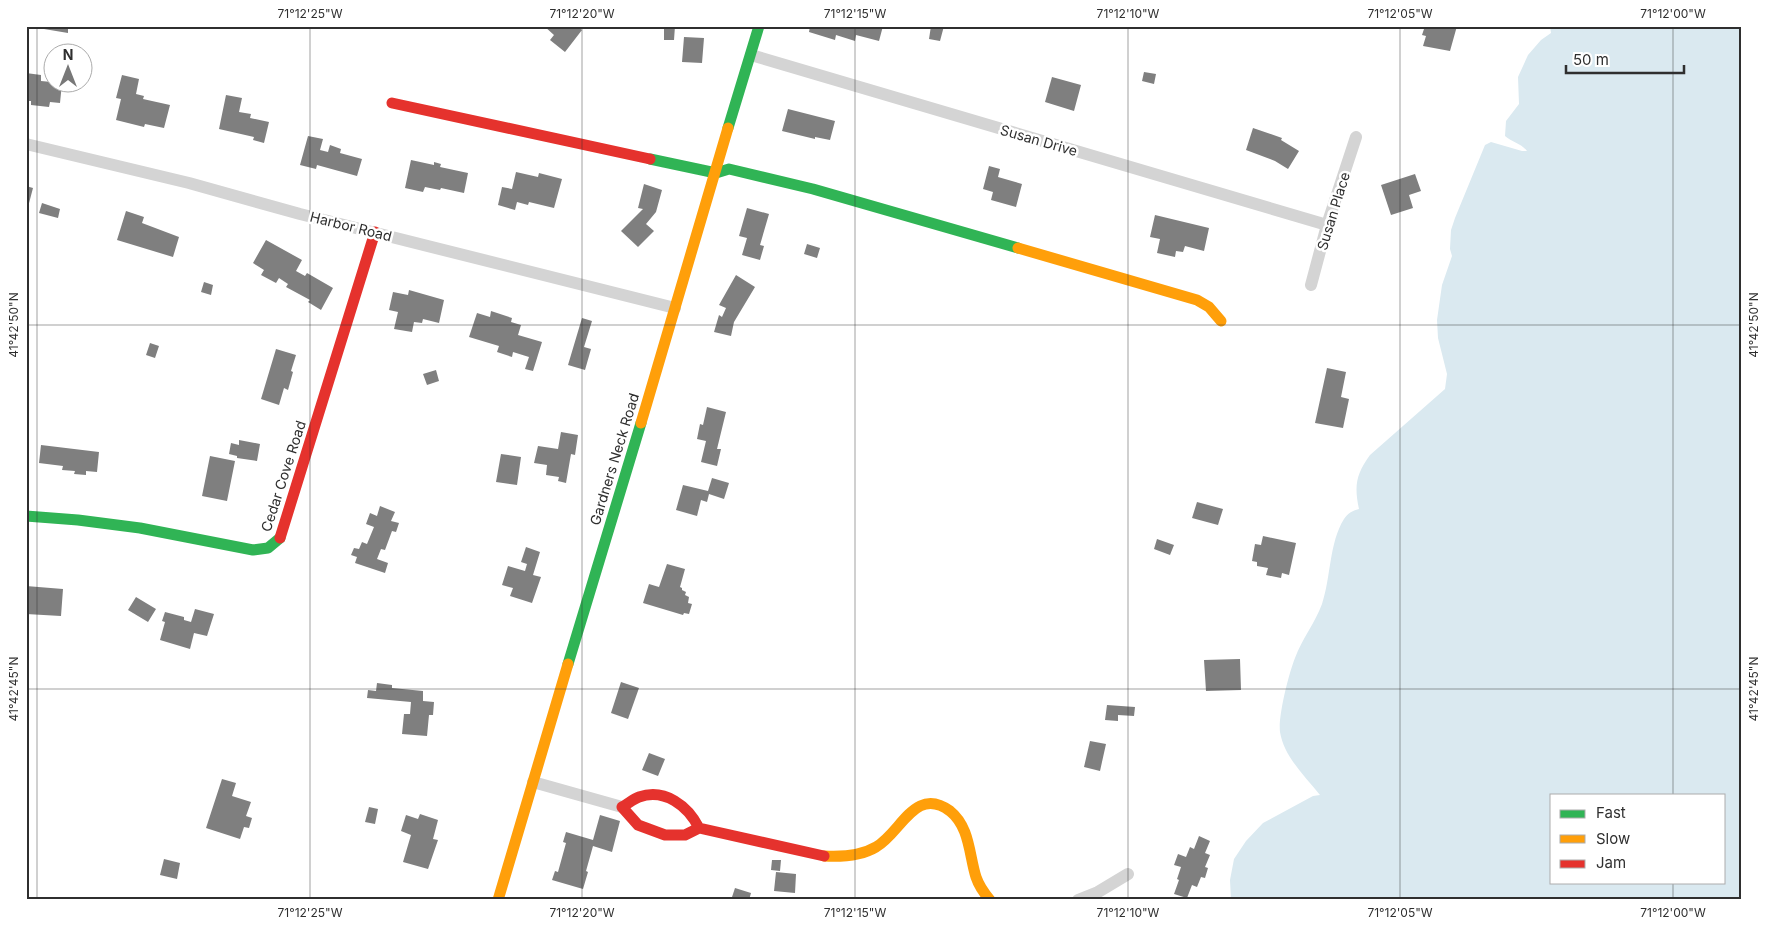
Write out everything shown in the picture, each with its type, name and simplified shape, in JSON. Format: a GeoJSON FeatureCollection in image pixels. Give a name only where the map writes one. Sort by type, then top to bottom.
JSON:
{"type":"FeatureCollection","features":[{"type":"Feature","properties":{"kind":"street","name":"Gardners Neck Road"},"geometry":{"type":"LineString","coordinates":[[498,900],[760,26]]}},
{"type":"Feature","properties":{"kind":"street","name":"Susan Drive"},"geometry":{"type":"LineString","coordinates":[[751,55],[1327,225]]}},
{"type":"Feature","properties":{"kind":"street"},"geometry":{"type":"LineString","coordinates":[[392,103],[716,173],[729,168],[813,190],[1197,300],[1209,307],[1221,321]]}},
{"type":"Feature","properties":{"kind":"street","name":"Susan Place"},"geometry":{"type":"LineString","coordinates":[[1311,285],[1327,225],[1356,137]]}},
{"type":"Feature","properties":{"kind":"street","name":"Harbor Road"},"geometry":{"type":"LineString","coordinates":[[26,144],[189,183],[675,308]]}},
{"type":"Feature","properties":{"kind":"street","name":"Cedar Cove Road"},"geometry":{"type":"LineString","coordinates":[[26,516],[140,528],[253,550],[264,550],[272,546],[280,539],[375,232]]}},
{"type":"Feature","properties":{"kind":"street"},"geometry":{"type":"LineString","coordinates":[[533,782],[621,805],[638,825],[651,832],[665,835],[685,835],[699,828],[825,856],[844,857],[858,855],[869,850],[888,838],[903,818],[914,809],[928,804],[937,804],[956,814],[964,826],[974,871],[984,894],[990,900]]}},
{"type":"Feature","properties":{"kind":"street"},"geometry":{"type":"LineString","coordinates":[[622,807],[639,797],[656,795],[672,798],[688,810],[696,819],[699,828]]}},
{"type":"Feature","properties":{"kind":"street"},"geometry":{"type":"LineString","coordinates":[[1078,900],[1098,892],[1128,874]]}},
{"type":"Feature","properties":{"kind":"shaded area"},"geometry":{"type":"Polygon","coordinates":[[[1550,26],[1742,26],[1742,900],[1231,900],[1230,880],[1234,859],[1246,841],[1263,823],[1313,796],[1320,795],[1290,758],[1282,741],[1280,732],[1281,716],[1290,674],[1298,651],[1322,604],[1339,528],[1347,515],[1359,509],[1357,480],[1362,468],[1370,455],[1445,389],[1447,374],[1438,338],[1437,320],[1442,285],[1452,256],[1450,249],[1451,230],[1485,145],[1491,142],[1527,151],[1505,136],[1506,121],[1519,104],[1518,77],[1528,55],[1541,40],[1551,33],[1550,26]]]}},
{"type":"Feature","properties":{"kind":"building"},"geometry":{"type":"Polygon","coordinates":[[[44,26],[68,26],[68,33],[44,29],[44,26]]]}},
{"type":"Feature","properties":{"kind":"building"},"geometry":{"type":"Polygon","coordinates":[[[544,26],[577,26],[582,30],[565,52],[550,40],[554,35],[544,26]]]}},
{"type":"Feature","properties":{"kind":"building"},"geometry":{"type":"Polygon","coordinates":[[[664,26],[675,26],[674,40],[664,40],[664,26]]]}},
{"type":"Feature","properties":{"kind":"building"},"geometry":{"type":"Polygon","coordinates":[[[810,26],[883,26],[879,41],[856,35],[855,41],[836,35],[835,40],[809,32],[810,26]]]}},
{"type":"Feature","properties":{"kind":"building"},"geometry":{"type":"Polygon","coordinates":[[[931,26],[944,26],[940,41],[929,39],[931,26]]]}},
{"type":"Feature","properties":{"kind":"building"},"geometry":{"type":"Polygon","coordinates":[[[1425,26],[1457,26],[1450,51],[1423,46],[1426,36],[1422,35],[1425,26]]]}},
{"type":"Feature","properties":{"kind":"building"},"geometry":{"type":"Polygon","coordinates":[[[684,37],[704,38],[702,63],[682,62],[684,37]]]}},
{"type":"Feature","properties":{"kind":"building"},"geometry":{"type":"Polygon","coordinates":[[[1144,72],[1156,74],[1154,84],[1142,81],[1144,72]]]}},
{"type":"Feature","properties":{"kind":"building"},"geometry":{"type":"Polygon","coordinates":[[[26,73],[41,75],[42,92],[61,92],[60,103],[50,102],[49,107],[31,105],[31,101],[26,101],[26,73]]]}},
{"type":"Feature","properties":{"kind":"building"},"geometry":{"type":"Polygon","coordinates":[[[122,75],[139,79],[136,94],[144,96],[143,99],[170,105],[164,128],[145,124],[144,127],[116,120],[121,99],[116,98],[122,75]]]}},
{"type":"Feature","properties":{"kind":"building"},"geometry":{"type":"Polygon","coordinates":[[[1052,77],[1081,85],[1074,111],[1045,102],[1052,77]]]}},
{"type":"Feature","properties":{"kind":"building"},"geometry":{"type":"Polygon","coordinates":[[[226,95],[242,98],[239,112],[251,114],[250,118],[269,122],[264,143],[253,140],[254,137],[219,129],[226,95]]]}},
{"type":"Feature","properties":{"kind":"building"},"geometry":{"type":"Polygon","coordinates":[[[788,109],[835,121],[830,140],[815,137],[815,139],[782,131],[788,109]]]}},
{"type":"Feature","properties":{"kind":"building"},"geometry":{"type":"Polygon","coordinates":[[[1253,128],[1282,138],[1281,140],[1299,151],[1288,169],[1275,161],[1246,150],[1253,128]]]}},
{"type":"Feature","properties":{"kind":"building"},"geometry":{"type":"Polygon","coordinates":[[[308,136],[323,139],[320,150],[328,152],[330,145],[341,149],[340,153],[362,159],[357,176],[317,165],[316,169],[300,165],[308,136]]]}},
{"type":"Feature","properties":{"kind":"building"},"geometry":{"type":"Polygon","coordinates":[[[411,160],[434,165],[434,162],[441,164],[440,167],[468,173],[464,193],[441,188],[440,190],[425,187],[423,192],[405,188],[411,160]]]}},
{"type":"Feature","properties":{"kind":"building"},"geometry":{"type":"Polygon","coordinates":[[[989,166],[1000,169],[998,177],[1022,184],[1016,207],[991,200],[993,192],[983,189],[989,166]]]}},
{"type":"Feature","properties":{"kind":"building"},"geometry":{"type":"Polygon","coordinates":[[[516,172],[538,177],[539,173],[562,179],[554,208],[529,202],[528,205],[517,202],[515,210],[498,205],[502,187],[512,189],[516,172]]]}},
{"type":"Feature","properties":{"kind":"building"},"geometry":{"type":"Polygon","coordinates":[[[1415,174],[1421,191],[1409,195],[1413,208],[1391,215],[1381,185],[1415,174]]]}},
{"type":"Feature","properties":{"kind":"building"},"geometry":{"type":"Polygon","coordinates":[[[644,184],[662,190],[656,212],[646,224],[654,231],[638,247],[621,231],[643,209],[638,208],[644,184]]]}},
{"type":"Feature","properties":{"kind":"building"},"geometry":{"type":"Polygon","coordinates":[[[26,186],[33,188],[28,207],[26,207],[26,186]]]}},
{"type":"Feature","properties":{"kind":"building"},"geometry":{"type":"Polygon","coordinates":[[[42,203],[60,209],[58,218],[39,213],[42,203]]]}},
{"type":"Feature","properties":{"kind":"building"},"geometry":{"type":"Polygon","coordinates":[[[747,208],[769,214],[760,245],[764,246],[760,260],[742,255],[747,238],[739,236],[747,208]]]}},
{"type":"Feature","properties":{"kind":"building"},"geometry":{"type":"Polygon","coordinates":[[[126,211],[144,217],[142,223],[179,237],[173,257],[117,240],[126,211]]]}},
{"type":"Feature","properties":{"kind":"building"},"geometry":{"type":"Polygon","coordinates":[[[1155,215],[1209,228],[1204,251],[1185,246],[1183,252],[1176,251],[1175,257],[1157,253],[1160,239],[1150,237],[1155,215]]]}},
{"type":"Feature","properties":{"kind":"building"},"geometry":{"type":"Polygon","coordinates":[[[266,240],[302,260],[296,271],[305,276],[307,273],[333,288],[321,310],[308,302],[310,300],[286,287],[288,284],[279,278],[276,283],[261,275],[264,270],[253,263],[266,240]]]}},
{"type":"Feature","properties":{"kind":"building"},"geometry":{"type":"Polygon","coordinates":[[[807,244],[820,248],[817,258],[804,254],[807,244]]]}},
{"type":"Feature","properties":{"kind":"building"},"geometry":{"type":"Polygon","coordinates":[[[736,275],[755,287],[734,322],[731,336],[714,332],[719,315],[722,317],[726,308],[719,305],[736,275]]]}},
{"type":"Feature","properties":{"kind":"building"},"geometry":{"type":"Polygon","coordinates":[[[204,282],[213,285],[211,295],[201,292],[204,282]]]}},
{"type":"Feature","properties":{"kind":"building"},"geometry":{"type":"Polygon","coordinates":[[[409,290],[444,300],[439,323],[423,319],[422,323],[414,322],[412,332],[394,329],[398,312],[389,310],[393,292],[408,295],[409,290]]]}},
{"type":"Feature","properties":{"kind":"building"},"geometry":{"type":"Polygon","coordinates":[[[491,311],[512,318],[511,322],[521,325],[518,335],[542,342],[533,371],[525,369],[529,357],[513,352],[512,357],[497,352],[499,346],[469,337],[477,313],[490,317],[491,311]]]}},
{"type":"Feature","properties":{"kind":"building"},"geometry":{"type":"Polygon","coordinates":[[[582,318],[592,321],[584,347],[591,349],[585,370],[568,365],[582,318]]]}},
{"type":"Feature","properties":{"kind":"building"},"geometry":{"type":"Polygon","coordinates":[[[150,343],[159,346],[155,358],[146,355],[150,343]]]}},
{"type":"Feature","properties":{"kind":"building"},"geometry":{"type":"Polygon","coordinates":[[[276,349],[296,355],[288,390],[284,388],[279,405],[261,399],[276,349]]]}},
{"type":"Feature","properties":{"kind":"building"},"geometry":{"type":"Polygon","coordinates":[[[1327,368],[1346,372],[1341,397],[1349,399],[1343,428],[1315,423],[1327,368]]]}},
{"type":"Feature","properties":{"kind":"building"},"geometry":{"type":"Polygon","coordinates":[[[436,370],[439,381],[427,385],[423,374],[436,370]]]}},
{"type":"Feature","properties":{"kind":"building"},"geometry":{"type":"Polygon","coordinates":[[[707,407],[726,412],[717,449],[721,449],[717,466],[701,462],[706,441],[697,439],[700,424],[703,425],[707,407]]]}},
{"type":"Feature","properties":{"kind":"building"},"geometry":{"type":"Polygon","coordinates":[[[561,432],[578,435],[575,455],[571,454],[566,483],[558,481],[559,477],[546,475],[547,465],[534,463],[538,446],[558,449],[561,432]]]}},
{"type":"Feature","properties":{"kind":"building"},"geometry":{"type":"Polygon","coordinates":[[[239,440],[260,444],[257,461],[237,458],[237,456],[229,454],[231,443],[239,445],[239,440]]]}},
{"type":"Feature","properties":{"kind":"building"},"geometry":{"type":"Polygon","coordinates":[[[41,445],[99,452],[97,472],[86,471],[86,475],[74,474],[75,471],[62,470],[63,466],[39,463],[41,445]]]}},
{"type":"Feature","properties":{"kind":"building"},"geometry":{"type":"Polygon","coordinates":[[[501,454],[521,457],[517,485],[496,482],[501,454]]]}},
{"type":"Feature","properties":{"kind":"building"},"geometry":{"type":"Polygon","coordinates":[[[210,456],[235,461],[227,501],[202,496],[210,456]]]}},
{"type":"Feature","properties":{"kind":"building"},"geometry":{"type":"Polygon","coordinates":[[[712,478],[729,483],[724,499],[709,494],[707,502],[701,500],[697,516],[676,510],[683,485],[708,491],[712,478]]]}},
{"type":"Feature","properties":{"kind":"building"},"geometry":{"type":"Polygon","coordinates":[[[1197,502],[1223,509],[1218,525],[1192,518],[1197,502]]]}},
{"type":"Feature","properties":{"kind":"building"},"geometry":{"type":"Polygon","coordinates":[[[380,506],[395,512],[391,521],[399,523],[396,532],[392,531],[385,550],[381,549],[377,559],[388,563],[385,573],[355,563],[357,557],[351,555],[354,548],[359,549],[362,542],[367,544],[374,527],[366,524],[370,513],[377,516],[380,506]]]}},
{"type":"Feature","properties":{"kind":"building"},"geometry":{"type":"Polygon","coordinates":[[[1263,536],[1296,543],[1289,575],[1282,573],[1281,578],[1266,575],[1268,568],[1257,566],[1257,562],[1252,561],[1255,544],[1261,545],[1263,536]]]}},
{"type":"Feature","properties":{"kind":"building"},"geometry":{"type":"Polygon","coordinates":[[[1157,539],[1174,545],[1170,555],[1154,549],[1157,539]]]}},
{"type":"Feature","properties":{"kind":"building"},"geometry":{"type":"Polygon","coordinates":[[[526,547],[540,552],[533,575],[541,577],[532,603],[510,596],[513,588],[502,585],[508,566],[525,571],[527,564],[521,562],[526,547]]]}},
{"type":"Feature","properties":{"kind":"building"},"geometry":{"type":"Polygon","coordinates":[[[667,564],[685,569],[680,587],[686,592],[685,595],[689,597],[688,603],[692,604],[689,614],[684,613],[683,615],[643,603],[649,584],[659,587],[667,564]]]}},
{"type":"Feature","properties":{"kind":"building"},"geometry":{"type":"Polygon","coordinates":[[[26,586],[63,589],[61,616],[26,614],[26,586]]]}},
{"type":"Feature","properties":{"kind":"building"},"geometry":{"type":"Polygon","coordinates":[[[136,597],[156,609],[148,622],[128,610],[136,597]]]}},
{"type":"Feature","properties":{"kind":"building"},"geometry":{"type":"Polygon","coordinates":[[[195,609],[214,614],[207,636],[194,633],[190,649],[160,640],[165,622],[162,621],[165,612],[184,617],[184,620],[191,622],[195,609]]]}},
{"type":"Feature","properties":{"kind":"building"},"geometry":{"type":"Polygon","coordinates":[[[1240,659],[1241,690],[1206,691],[1204,660],[1240,659]]]}},
{"type":"Feature","properties":{"kind":"building"},"geometry":{"type":"Polygon","coordinates":[[[621,682],[639,688],[628,719],[611,713],[621,682]]]}},
{"type":"Feature","properties":{"kind":"building"},"geometry":{"type":"Polygon","coordinates":[[[377,683],[392,685],[392,688],[423,691],[423,701],[434,702],[433,715],[429,715],[427,736],[402,734],[404,714],[410,714],[411,702],[367,698],[368,690],[376,691],[377,683]]]}},
{"type":"Feature","properties":{"kind":"building"},"geometry":{"type":"Polygon","coordinates":[[[1107,705],[1135,707],[1134,716],[1118,715],[1118,721],[1105,720],[1107,705]]]}},
{"type":"Feature","properties":{"kind":"building"},"geometry":{"type":"Polygon","coordinates":[[[1090,741],[1106,744],[1100,771],[1084,767],[1090,741]]]}},
{"type":"Feature","properties":{"kind":"building"},"geometry":{"type":"Polygon","coordinates":[[[649,753],[665,759],[658,776],[642,770],[649,753]]]}},
{"type":"Feature","properties":{"kind":"building"},"geometry":{"type":"Polygon","coordinates":[[[222,779],[236,783],[232,796],[251,802],[246,816],[252,818],[249,828],[244,827],[240,839],[206,828],[222,779]]]}},
{"type":"Feature","properties":{"kind":"building"},"geometry":{"type":"Polygon","coordinates":[[[369,807],[378,809],[375,824],[365,822],[369,807]]]}},
{"type":"Feature","properties":{"kind":"building"},"geometry":{"type":"Polygon","coordinates":[[[420,814],[438,820],[433,839],[438,840],[428,869],[403,862],[411,835],[401,831],[406,815],[418,819],[420,814]]]}},
{"type":"Feature","properties":{"kind":"building"},"geometry":{"type":"Polygon","coordinates":[[[600,815],[620,821],[612,852],[593,846],[583,889],[552,880],[555,871],[558,872],[566,843],[563,842],[566,832],[593,840],[600,815]]]}},
{"type":"Feature","properties":{"kind":"building"},"geometry":{"type":"Polygon","coordinates":[[[1199,836],[1210,841],[1205,853],[1210,855],[1205,867],[1208,868],[1205,878],[1201,877],[1197,887],[1192,885],[1187,898],[1174,894],[1181,867],[1174,865],[1178,854],[1186,857],[1190,847],[1194,849],[1199,836]]]}},
{"type":"Feature","properties":{"kind":"building"},"geometry":{"type":"Polygon","coordinates":[[[164,859],[180,863],[177,879],[160,875],[164,859]]]}},
{"type":"Feature","properties":{"kind":"building"},"geometry":{"type":"Polygon","coordinates":[[[772,860],[781,860],[780,871],[771,870],[772,860]]]}},
{"type":"Feature","properties":{"kind":"building"},"geometry":{"type":"Polygon","coordinates":[[[776,872],[796,874],[795,893],[774,891],[776,872]]]}},
{"type":"Feature","properties":{"kind":"building"},"geometry":{"type":"Polygon","coordinates":[[[735,888],[751,893],[749,900],[731,900],[735,888]]]}},
{"type":"Feature","properties":{"kind":"traffic: fast"},"geometry":{"type":"LineString","coordinates":[[728,128],[759,26]]}},
{"type":"Feature","properties":{"kind":"traffic: fast"},"geometry":{"type":"LineString","coordinates":[[650,159],[716,173],[729,169],[813,189],[1018,248]]}},
{"type":"Feature","properties":{"kind":"traffic: fast"},"geometry":{"type":"LineString","coordinates":[[568,664],[641,423]]}},
{"type":"Feature","properties":{"kind":"traffic: fast"},"geometry":{"type":"LineString","coordinates":[[26,516],[140,528],[253,550],[268,548],[280,538]]}},
{"type":"Feature","properties":{"kind":"traffic: slow"},"geometry":{"type":"LineString","coordinates":[[641,423],[728,128]]}},
{"type":"Feature","properties":{"kind":"traffic: slow"},"geometry":{"type":"LineString","coordinates":[[1018,248],[1197,300],[1209,307],[1221,321]]}},
{"type":"Feature","properties":{"kind":"traffic: slow"},"geometry":{"type":"LineString","coordinates":[[498,900],[568,664]]}},
{"type":"Feature","properties":{"kind":"traffic: slow"},"geometry":{"type":"LineString","coordinates":[[824,856],[851,855],[870,850],[885,840],[918,807],[927,804],[938,805],[950,811],[962,825],[977,880],[990,900]]}},
{"type":"Feature","properties":{"kind":"traffic: jam"},"geometry":{"type":"LineString","coordinates":[[392,103],[650,159]]}},
{"type":"Feature","properties":{"kind":"traffic: jam"},"geometry":{"type":"LineString","coordinates":[[280,538],[375,232]]}},
{"type":"Feature","properties":{"kind":"traffic: jam"},"geometry":{"type":"LineString","coordinates":[[699,828],[682,806],[667,797],[649,795],[637,798],[622,807],[638,825],[665,835],[685,835],[699,828],[824,856]]}}]}
